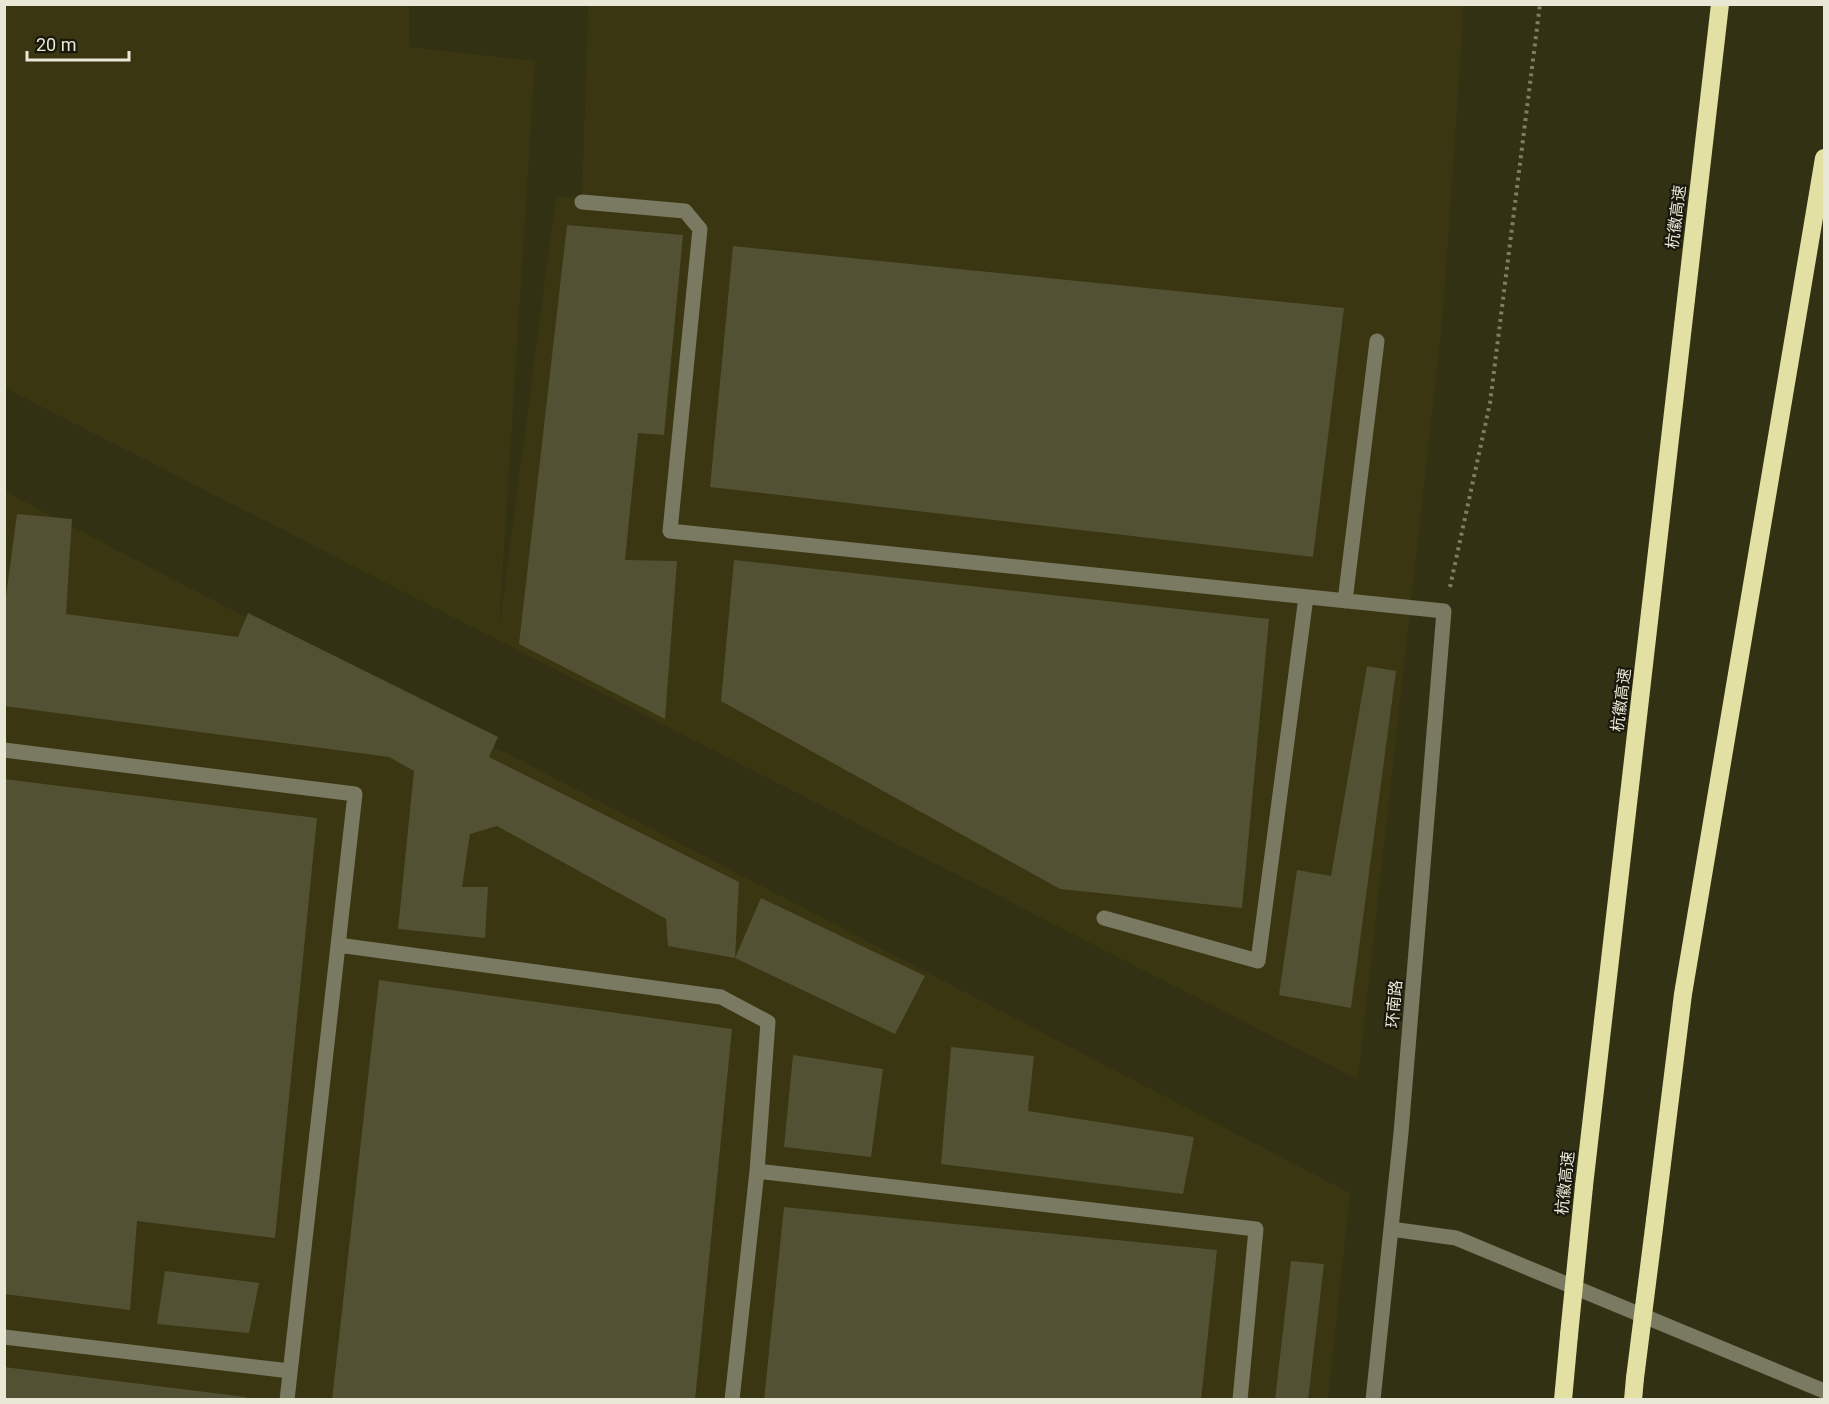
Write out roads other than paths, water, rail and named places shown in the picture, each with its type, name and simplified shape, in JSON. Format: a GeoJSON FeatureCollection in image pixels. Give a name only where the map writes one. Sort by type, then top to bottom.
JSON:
{"type":"FeatureCollection","features":[{"type":"Feature","properties":{"kind":"highway","name":"杭徽高速"},"geometry":{"type":"LineString","coordinates":[[1563,1400],[1584,1186],[1720,4]]}},
{"type":"Feature","properties":{"kind":"highway"},"geometry":{"type":"LineString","coordinates":[[1633,1400],[1683,994],[1824,158]]}},
{"type":"Feature","properties":{"kind":"street"},"geometry":{"type":"LineString","coordinates":[[582,202],[685,211],[700,229],[670,531],[1345,601],[1377,341]]}},
{"type":"Feature","properties":{"kind":"street"},"geometry":{"type":"LineString","coordinates":[[1104,918],[1258,961],[1306,597]]}},
{"type":"Feature","properties":{"kind":"street","name":"环南路"},"geometry":{"type":"LineString","coordinates":[[1345,601],[1444,611],[1391,1229],[1373,1400]]}},
{"type":"Feature","properties":{"kind":"street"},"geometry":{"type":"LineString","coordinates":[[4,750],[355,794],[287,1400]]}},
{"type":"Feature","properties":{"kind":"street"},"geometry":{"type":"LineString","coordinates":[[338,945],[722,997],[768,1022],[757,1171],[732,1400]]}},
{"type":"Feature","properties":{"kind":"street"},"geometry":{"type":"LineString","coordinates":[[757,1171],[1256,1229],[1240,1400]]}},
{"type":"Feature","properties":{"kind":"street"},"geometry":{"type":"LineString","coordinates":[[1391,1229],[1456,1238],[1824,1391]]}},
{"type":"Feature","properties":{"kind":"street"},"geometry":{"type":"LineString","coordinates":[[4,1338],[290,1371]]}}]}
